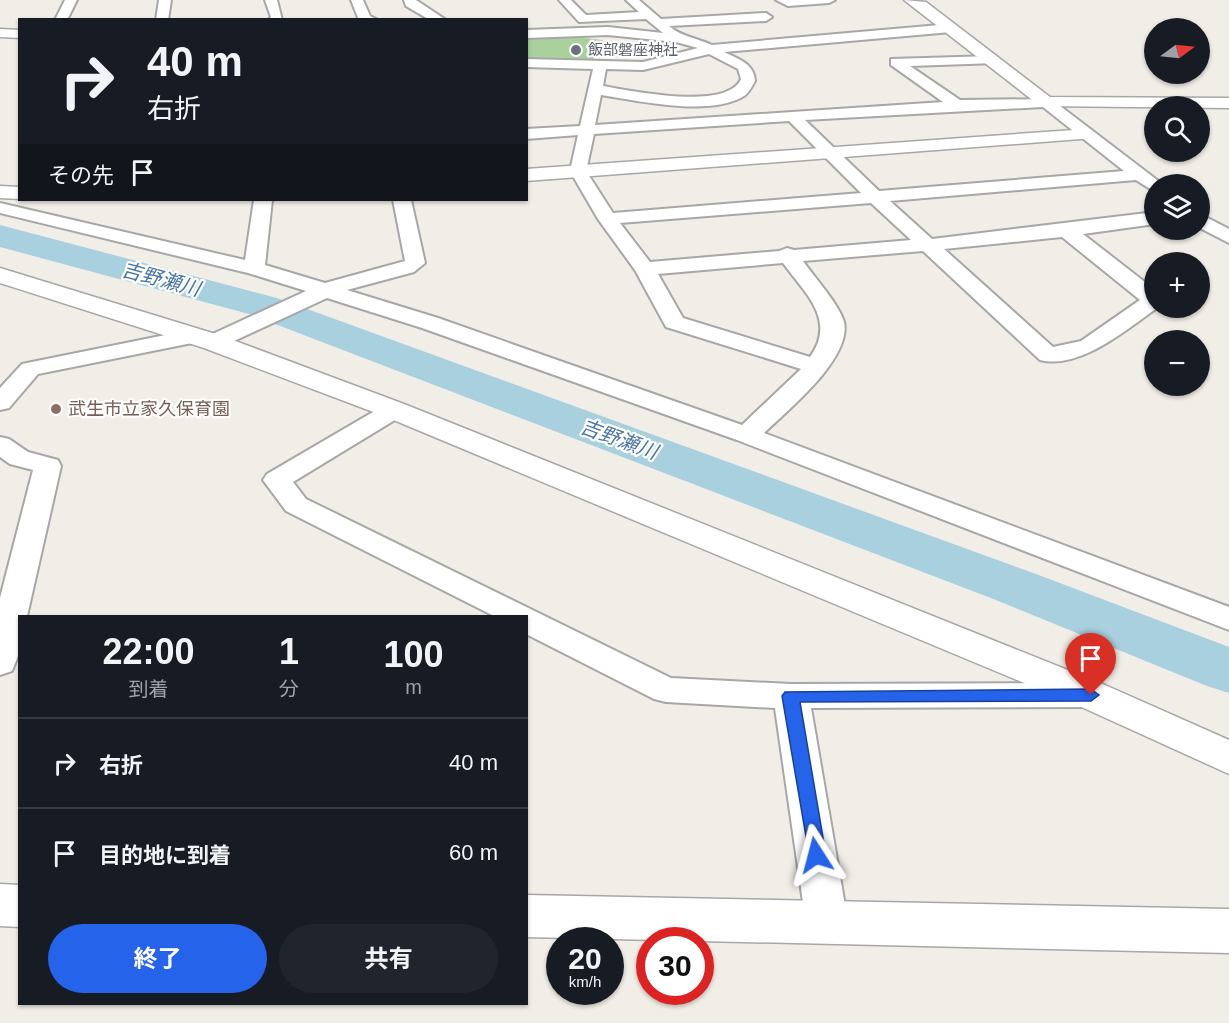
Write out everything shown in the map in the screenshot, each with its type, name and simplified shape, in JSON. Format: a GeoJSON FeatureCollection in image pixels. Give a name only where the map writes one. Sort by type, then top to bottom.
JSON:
{"type":"FeatureCollection","features":[{"type":"Feature","properties":{"kind":"street"},"geometry":{"type":"LineString","coordinates":[[62,18],[71,0]]}},
{"type":"Feature","properties":{"kind":"street"},"geometry":{"type":"LineString","coordinates":[[162,18],[165,0]]}},
{"type":"Feature","properties":{"kind":"street"},"geometry":{"type":"LineString","coordinates":[[271,0],[277,18]]}},
{"type":"Feature","properties":{"kind":"street"},"geometry":{"type":"LineString","coordinates":[[365,18],[357,0],[368,0]]}},
{"type":"Feature","properties":{"kind":"street"},"geometry":{"type":"LineString","coordinates":[[410,0],[410,4],[436,18]]}},
{"type":"Feature","properties":{"kind":"street"},"geometry":{"type":"LineString","coordinates":[[565,0],[595,32]]}},
{"type":"Feature","properties":{"kind":"street"},"geometry":{"type":"LineString","coordinates":[[632,0],[676,38]]}},
{"type":"Feature","properties":{"kind":"street"},"geometry":{"type":"LineString","coordinates":[[782,0],[788,3],[829,0]]}},
{"type":"Feature","properties":{"kind":"street"},"geometry":{"type":"LineString","coordinates":[[910,0],[921,5],[1144,179]]}},
{"type":"Feature","properties":{"kind":"street"},"geometry":{"type":"LineString","coordinates":[[583,19],[772,18],[746,6]]}},
{"type":"Feature","properties":{"kind":"street"},"geometry":{"type":"LineString","coordinates":[[801,26],[829,36]]}},
{"type":"Feature","properties":{"kind":"street"},"geometry":{"type":"LineString","coordinates":[[528,63],[643,66],[707,50],[829,36],[951,28]]}},
{"type":"Feature","properties":{"kind":"street"},"geometry":{"type":"LineString","coordinates":[[528,34],[595,32],[676,38],[696,42],[707,50],[744,67],[748,80],[747,86],[728,99],[700,101],[672,101],[594,89]]}},
{"type":"Feature","properties":{"kind":"street"},"geometry":{"type":"LineString","coordinates":[[0,33],[18,34]]}},
{"type":"Feature","properties":{"kind":"street"},"geometry":{"type":"LineString","coordinates":[[957,105],[896,62],[992,60]]}},
{"type":"Feature","properties":{"kind":"street"},"geometry":{"type":"LineString","coordinates":[[600,66],[578,171],[607,219],[645,269],[675,322],[817,367]]}},
{"type":"Feature","properties":{"kind":"street"},"geometry":{"type":"LineString","coordinates":[[528,135],[957,105],[1046,102],[1229,103]]}},
{"type":"Feature","properties":{"kind":"street"},"geometry":{"type":"LineString","coordinates":[[794,117],[873,195],[1048,355],[1089,346],[1154,300],[1068,232]]}},
{"type":"Feature","properties":{"kind":"street"},"geometry":{"type":"LineString","coordinates":[[528,175],[1088,134]]}},
{"type":"Feature","properties":{"kind":"street"},"geometry":{"type":"LineString","coordinates":[[607,219],[873,195],[1139,175]]}},
{"type":"Feature","properties":{"kind":"street"},"geometry":{"type":"LineString","coordinates":[[0,192],[18,193]]}},
{"type":"Feature","properties":{"kind":"street"},"geometry":{"type":"LineString","coordinates":[[254,268],[263,201]]}},
{"type":"Feature","properties":{"kind":"street"},"geometry":{"type":"LineString","coordinates":[[0,403],[30,369],[204,339],[257,321],[328,289],[407,268],[415,263],[402,201]]}},
{"type":"Feature","properties":{"kind":"street"},"geometry":{"type":"LineString","coordinates":[[0,208],[254,268],[328,289],[746,435],[1229,619]]}},
{"type":"Feature","properties":{"kind":"street"},"geometry":{"type":"LineString","coordinates":[[1210,213],[1229,213]]}},
{"type":"Feature","properties":{"kind":"street"},"geometry":{"type":"LineString","coordinates":[[645,269],[787,254],[1068,232],[1144,221]]}},
{"type":"Feature","properties":{"kind":"street"},"geometry":{"type":"LineString","coordinates":[[1210,226],[1229,237]]}},
{"type":"Feature","properties":{"kind":"street"},"geometry":{"type":"LineString","coordinates":[[746,435],[817,367],[834,338],[833,321],[787,254]]}},
{"type":"Feature","properties":{"kind":"street"},"geometry":{"type":"LineString","coordinates":[[0,275],[204,339],[394,410],[1091,695],[1229,758]]}},
{"type":"Feature","properties":{"kind":"street"},"geometry":{"type":"LineString","coordinates":[[394,410],[278,480],[296,505],[517,615]]}},
{"type":"Feature","properties":{"kind":"street"},"geometry":{"type":"LineString","coordinates":[[0,445],[18,458],[48,466],[0,663]]}},
{"type":"Feature","properties":{"kind":"street"},"geometry":{"type":"LineString","coordinates":[[528,621],[666,690],[791,696],[1091,695]]}},
{"type":"Feature","properties":{"kind":"street"},"geometry":{"type":"LineString","coordinates":[[791,696],[827,923]]}},
{"type":"Feature","properties":{"kind":"street"},"geometry":{"type":"LineString","coordinates":[[0,905],[18,906]]}},
{"type":"Feature","properties":{"kind":"street"},"geometry":{"type":"LineString","coordinates":[[528,916],[1229,931]]}},
{"type":"Feature","properties":{"kind":"green space"},"geometry":{"type":"Polygon","coordinates":[[[561,35],[602,40],[614,48],[590,61],[528,60],[528,38],[561,35]]]}},
{"type":"Feature","properties":{"kind":"waterway","name":"吉野瀬川"},"geometry":{"type":"LineString","coordinates":[[0,236],[263,306],[1016,587],[1229,671]]}},
{"type":"Feature","properties":{"kind":"place","name":"飯部磐座神社"},"geometry":{"type":"Point","coordinates":[576,50]}},
{"type":"Feature","properties":{"kind":"place","name":"武生市立家久保育園"},"geometry":{"type":"Point","coordinates":[56,409]}},
{"type":"Feature","properties":{"kind":"route"},"geometry":{"type":"LineString","coordinates":[[816,855],[791,696],[1091,695]]}}]}
